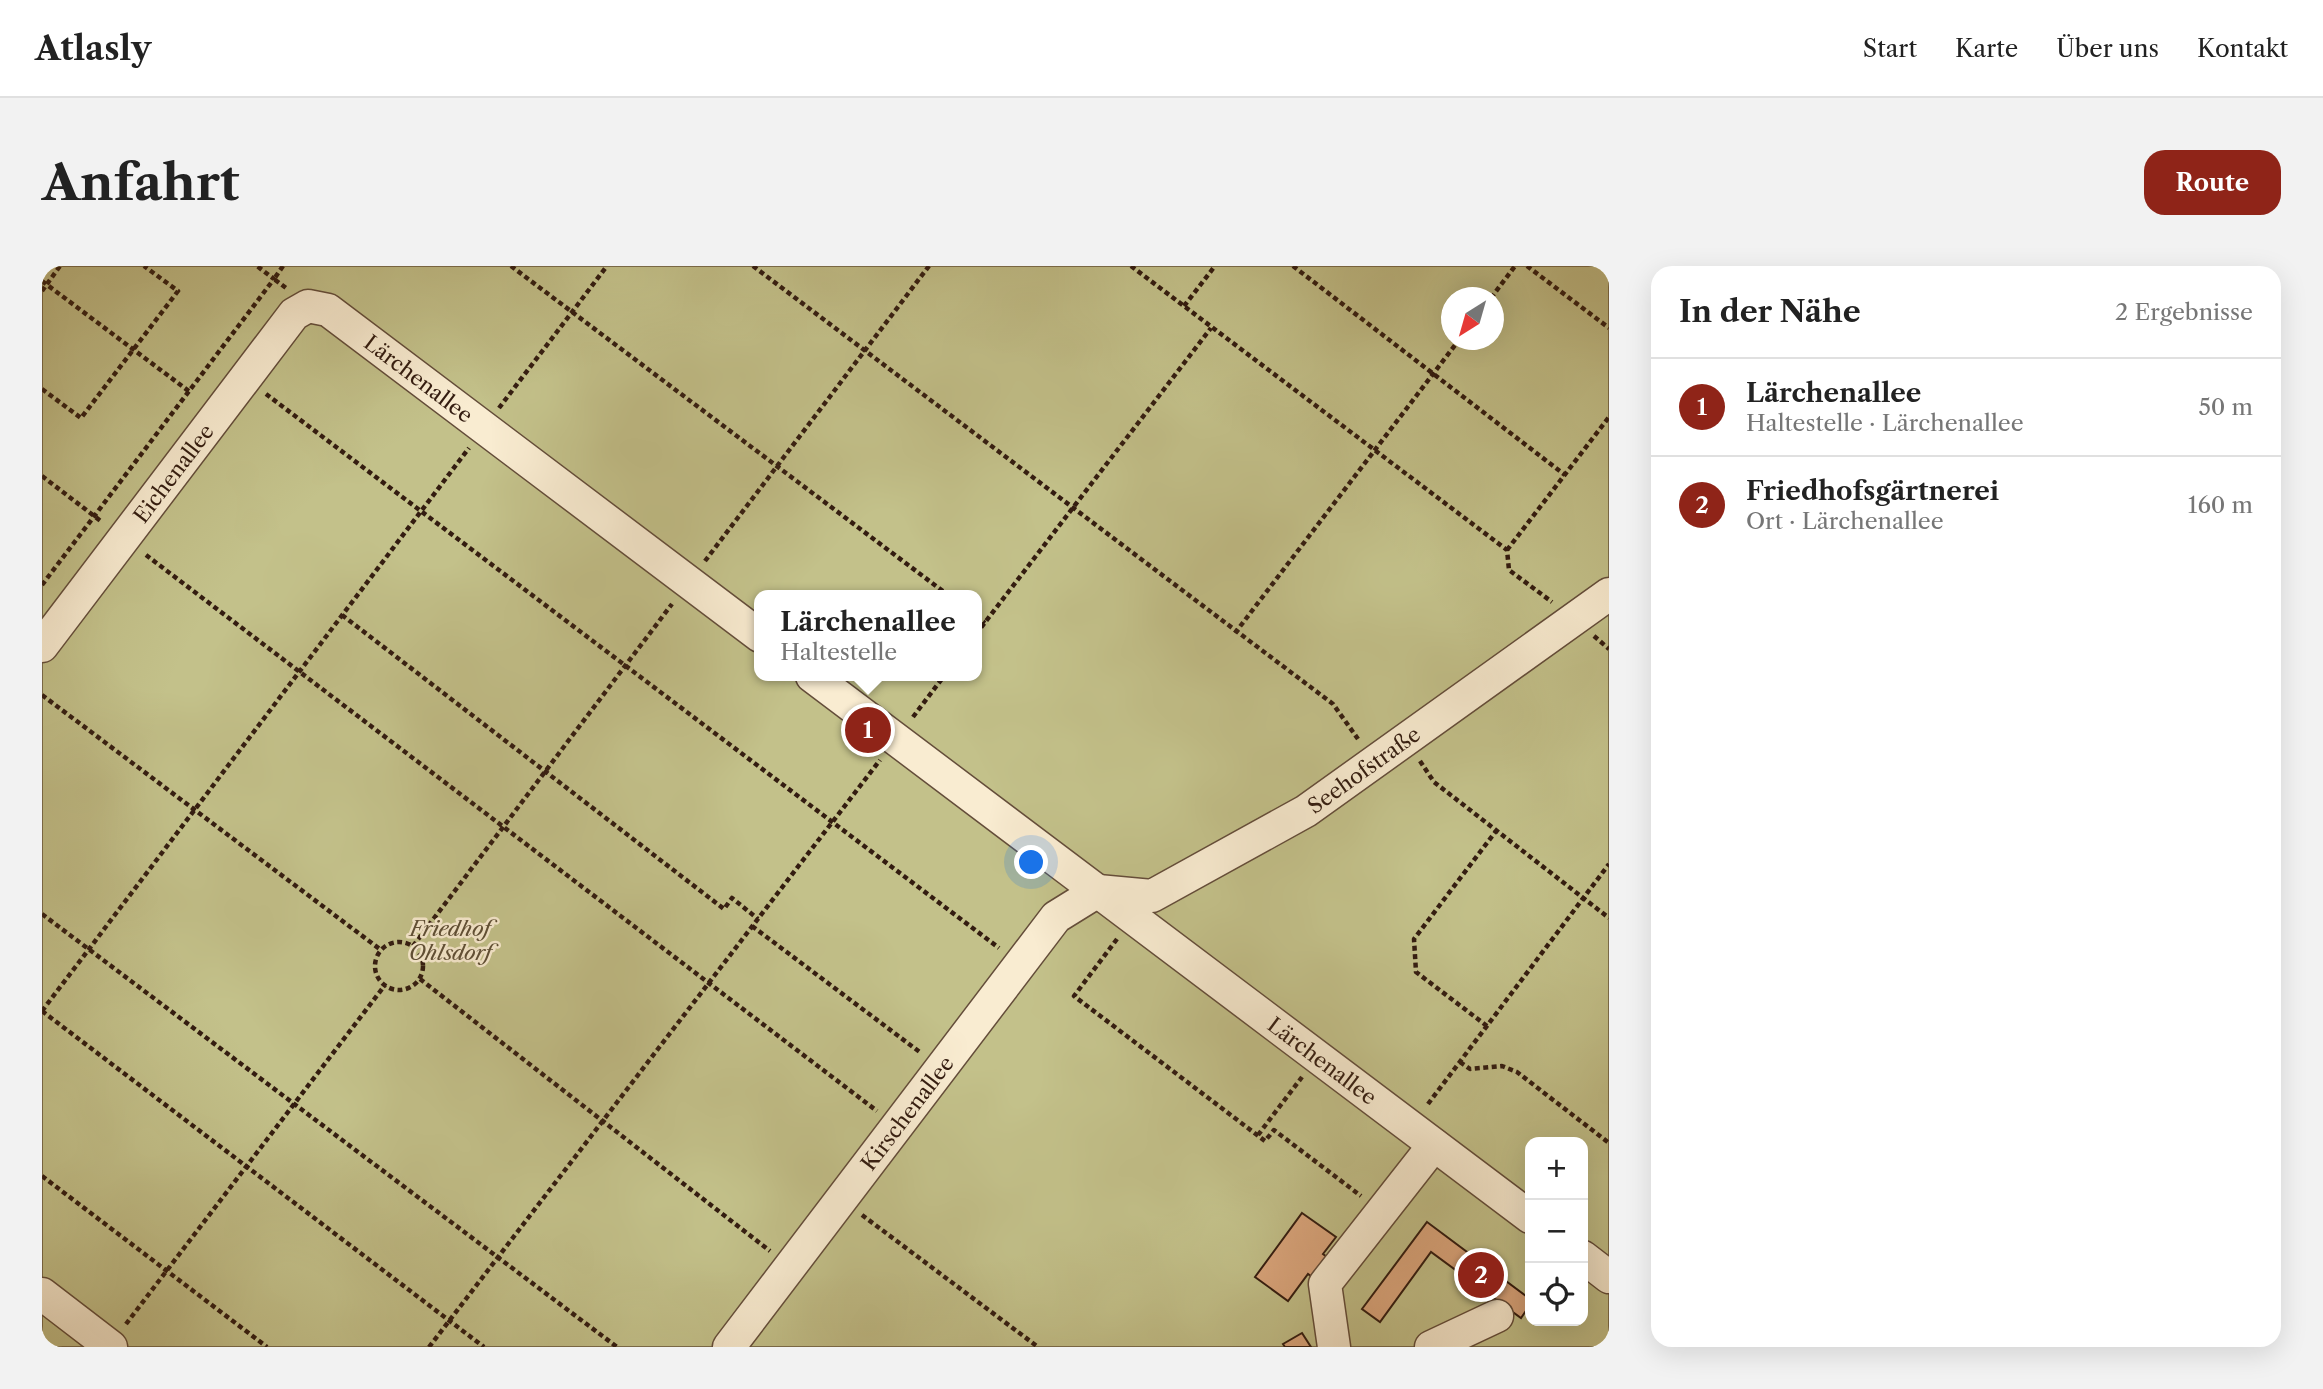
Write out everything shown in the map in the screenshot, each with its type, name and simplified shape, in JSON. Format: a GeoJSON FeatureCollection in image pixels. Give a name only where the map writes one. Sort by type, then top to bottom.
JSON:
{"type":"FeatureCollection","features":[{"type":"Feature","properties":{"kind":"street","name":"Eichenallee"},"geometry":{"type":"LineString","coordinates":[[42,646],[294,314],[308,306]]}},
{"type":"Feature","properties":{"kind":"street","name":"Lärchenallee"},"geometry":{"type":"LineString","coordinates":[[308,306],[328,310],[754,631]]}},
{"type":"Feature","properties":{"kind":"street","name":"Seehofstraße"},"geometry":{"type":"LineString","coordinates":[[1098,891],[1152,896],[1306,811],[1609,593]]}},
{"type":"Feature","properties":{"kind":"street","name":"Lärchenallee"},"geometry":{"type":"LineString","coordinates":[[819,681],[1525,1213]]}},
{"type":"Feature","properties":{"kind":"street","name":"Kirschenallee"},"geometry":{"type":"LineString","coordinates":[[729,1347],[1056,917],[1098,891]]}},
{"type":"Feature","properties":{"kind":"street"},"geometry":{"type":"LineString","coordinates":[[1334,1347],[1325,1284],[1382,1212],[1422,1136]]}},
{"type":"Feature","properties":{"kind":"street"},"geometry":{"type":"LineString","coordinates":[[1588,1261],[1609,1277]]}},
{"type":"Feature","properties":{"kind":"street"},"geometry":{"type":"LineString","coordinates":[[42,1294],[111,1346]]}},
{"type":"Feature","properties":{"kind":"street"},"geometry":{"type":"LineString","coordinates":[[1431,1347],[1497,1316]]}},
{"type":"Feature","properties":{"kind":"path"},"geometry":{"type":"LineString","coordinates":[[42,291],[44,282],[60,266]]}},
{"type":"Feature","properties":{"kind":"path"},"geometry":{"type":"LineString","coordinates":[[42,389],[81,418],[178,291],[144,266]]}},
{"type":"Feature","properties":{"kind":"path"},"geometry":{"type":"LineString","coordinates":[[42,585],[274,279],[257,266]]}},
{"type":"Feature","properties":{"kind":"path"},"geometry":{"type":"LineString","coordinates":[[511,266],[941,590]]}},
{"type":"Feature","properties":{"kind":"path"},"geometry":{"type":"LineString","coordinates":[[484,1347],[245,1168],[42,1011],[607,266]]}},
{"type":"Feature","properties":{"kind":"path"},"geometry":{"type":"LineString","coordinates":[[753,266],[1333,704],[1374,762]]}},
{"type":"Feature","properties":{"kind":"path"},"geometry":{"type":"LineString","coordinates":[[1130,266],[1507,550]]}},
{"type":"Feature","properties":{"kind":"path"},"geometry":{"type":"LineString","coordinates":[[1184,306],[1215,266]]}},
{"type":"Feature","properties":{"kind":"path"},"geometry":{"type":"LineString","coordinates":[[1293,266],[1565,475]]}},
{"type":"Feature","properties":{"kind":"path"},"geometry":{"type":"LineString","coordinates":[[1499,287],[1515,266]]}},
{"type":"Feature","properties":{"kind":"path"},"geometry":{"type":"LineString","coordinates":[[1527,266],[1609,328]]}},
{"type":"Feature","properties":{"kind":"path"},"geometry":{"type":"LineString","coordinates":[[44,282],[219,414]]}},
{"type":"Feature","properties":{"kind":"path"},"geometry":{"type":"LineString","coordinates":[[982,627],[1212,328]]}},
{"type":"Feature","properties":{"kind":"path"},"geometry":{"type":"LineString","coordinates":[[1235,632],[1451,350]]}},
{"type":"Feature","properties":{"kind":"path"},"geometry":{"type":"LineString","coordinates":[[245,379],[1020,964]]}},
{"type":"Feature","properties":{"kind":"path"},"geometry":{"type":"LineString","coordinates":[[1553,603],[1509,570],[1507,550],[1609,417]]}},
{"type":"Feature","properties":{"kind":"path"},"geometry":{"type":"LineString","coordinates":[[42,476],[897,1127]]}},
{"type":"Feature","properties":{"kind":"path"},"geometry":{"type":"LineString","coordinates":[[342,615],[724,909],[732,898],[758,919]]}},
{"type":"Feature","properties":{"kind":"path"},"geometry":{"type":"LineString","coordinates":[[429,1347],[940,681]]}},
{"type":"Feature","properties":{"kind":"path"},"geometry":{"type":"LineString","coordinates":[[42,695],[381,950]]}},
{"type":"Feature","properties":{"kind":"path"},"geometry":{"type":"LineString","coordinates":[[1406,740],[1434,782],[1609,918]]}},
{"type":"Feature","properties":{"kind":"path"},"geometry":{"type":"LineString","coordinates":[[1487,1026],[1416,972],[1414,939],[1496,831]]}},
{"type":"Feature","properties":{"kind":"path"},"geometry":{"type":"LineString","coordinates":[[1422,1136],[1460,1062],[1609,864]]}},
{"type":"Feature","properties":{"kind":"path"},"geometry":{"type":"LineString","coordinates":[[42,914],[292,1105],[499,1255],[617,1347]]}},
{"type":"Feature","properties":{"kind":"path"},"geometry":{"type":"LineString","coordinates":[[1133,918],[1074,996],[1265,1141],[1274,1130]]}},
{"type":"Feature","properties":{"kind":"path"},"geometry":{"type":"LineString","coordinates":[[752,926],[942,1068]]}},
{"type":"Feature","properties":{"kind":"path"},"geometry":{"type":"LineString","coordinates":[[400,942],[413,946],[422,958],[420,979],[407,989],[399,990],[385,985],[376,972],[377,957],[381,950],[400,942]]}},
{"type":"Feature","properties":{"kind":"path"},"geometry":{"type":"LineString","coordinates":[[420,979],[790,1266]]}},
{"type":"Feature","properties":{"kind":"path"},"geometry":{"type":"LineString","coordinates":[[111,1346],[385,985]]}},
{"type":"Feature","properties":{"kind":"path"},"geometry":{"type":"LineString","coordinates":[[1258,1135],[1317,1057]]}},
{"type":"Feature","properties":{"kind":"path"},"geometry":{"type":"LineString","coordinates":[[1460,1062],[1469,1069],[1502,1066],[1517,1072],[1609,1143]]}},
{"type":"Feature","properties":{"kind":"path"},"geometry":{"type":"LineString","coordinates":[[1266,1124],[1382,1212]]}},
{"type":"Feature","properties":{"kind":"path"},"geometry":{"type":"LineString","coordinates":[[42,1176],[267,1347]]}},
{"type":"Feature","properties":{"kind":"path"},"geometry":{"type":"LineString","coordinates":[[842,1199],[1038,1347]]}},
{"type":"Feature","properties":{"kind":"green space","name":"Friedhof Ohlsdorf"},"geometry":{"type":"Polygon","coordinates":[[[42,266],[1609,266],[1609,1347],[42,1347],[42,266]]]}},
{"type":"Feature","properties":{"kind":"building"},"geometry":{"type":"Polygon","coordinates":[[[1302,1213],[1336,1237],[1323,1254],[1327,1257],[1312,1277],[1308,1274],[1288,1301],[1255,1277],[1302,1213]]]}},
{"type":"Feature","properties":{"kind":"building"},"geometry":{"type":"Polygon","coordinates":[[[1427,1222],[1525,1295],[1525,1312],[1521,1318],[1431,1252],[1380,1322],[1362,1309],[1427,1222]]]}},
{"type":"Feature","properties":{"kind":"building"},"geometry":{"type":"Polygon","coordinates":[[[1302,1333],[1311,1347],[1285,1347],[1283,1344],[1302,1333]]]}},
{"type":"Feature","properties":{"kind":"place","name":"Lärchenallee"},"geometry":{"type":"Point","coordinates":[868,730]}},
{"type":"Feature","properties":{"kind":"place","name":"Friedhofsgärtnerei"},"geometry":{"type":"Point","coordinates":[1481,1275]}}]}
